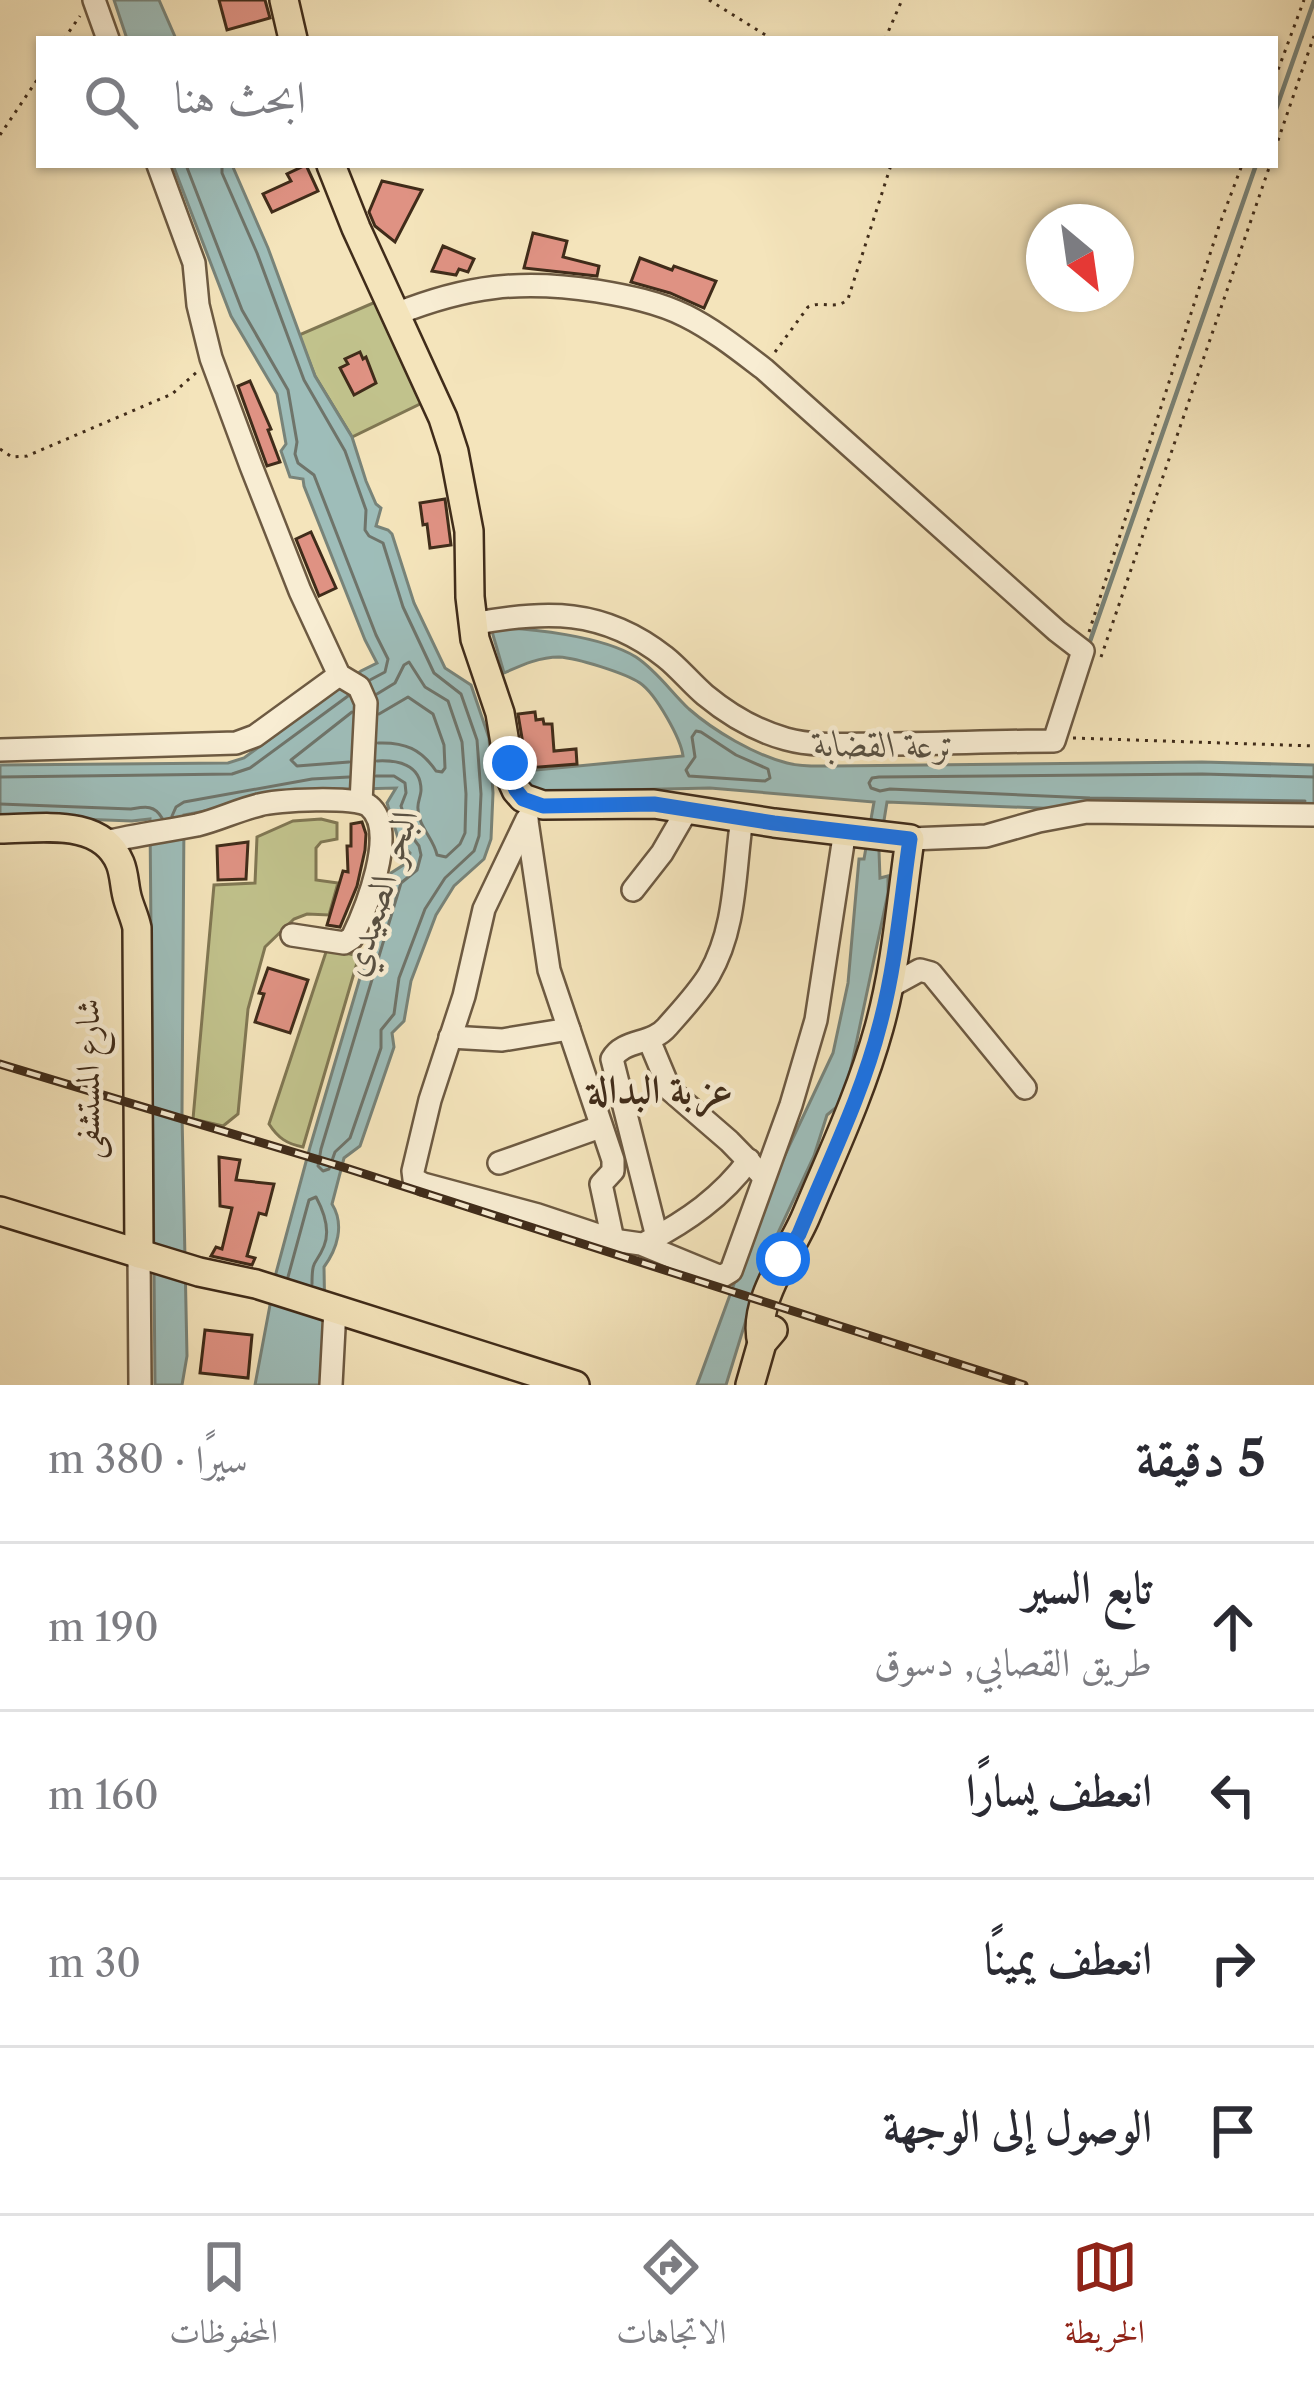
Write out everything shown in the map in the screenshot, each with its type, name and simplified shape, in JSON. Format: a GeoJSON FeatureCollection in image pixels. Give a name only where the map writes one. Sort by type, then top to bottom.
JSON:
{"type":"FeatureCollection","features":[{"type":"Feature","properties":{"kind":"main road"},"geometry":{"type":"LineString","coordinates":[[284,0],[292,36]]}},
{"type":"Feature","properties":{"kind":"main road"},"geometry":{"type":"LineString","coordinates":[[332,168],[454,452],[469,531],[474,631],[518,790],[543,806],[613,803],[688,808],[910,839],[889,987],[868,1064],[766,1302],[760,1324],[762,1343],[750,1385]]}},
{"type":"Feature","properties":{"kind":"main road"},"geometry":{"type":"LineString","coordinates":[[0,829],[77,829],[105,842]]}},
{"type":"Feature","properties":{"kind":"main road","name":"شارع المستشفى"},"geometry":{"type":"LineString","coordinates":[[105,842],[123,868],[128,899],[122,927],[130,1178],[139,1254]]}},
{"type":"Feature","properties":{"kind":"main road","name":"شارع المستشفى"},"geometry":{"type":"LineString","coordinates":[[85,1238],[119,1217],[130,1178]]}},
{"type":"Feature","properties":{"kind":"main road"},"geometry":{"type":"LineString","coordinates":[[0,1210],[199,1272],[256,1283],[575,1385]]}},
{"type":"Feature","properties":{"kind":"street"},"geometry":{"type":"LineString","coordinates":[[92,0],[107,36]]}},
{"type":"Feature","properties":{"kind":"street"},"geometry":{"type":"LineString","coordinates":[[159,168],[194,263],[196,297],[211,358],[300,590],[339,675],[359,687],[366,703],[361,802]]}},
{"type":"Feature","properties":{"kind":"street"},"geometry":{"type":"LineString","coordinates":[[396,314],[426,302],[524,283],[594,290],[685,315],[764,369],[1083,650],[1054,741],[836,744],[788,740],[756,727],[705,694],[666,657],[609,625],[553,614],[524,614],[474,631]]}},
{"type":"Feature","properties":{"kind":"street"},"geometry":{"type":"LineString","coordinates":[[0,749],[236,743],[255,736],[339,675]]}},
{"type":"Feature","properties":{"kind":"street"},"geometry":{"type":"LineString","coordinates":[[518,790],[549,970],[613,1160],[613,1171],[601,1184],[613,1240]]}},
{"type":"Feature","properties":{"kind":"street"},"geometry":{"type":"LineString","coordinates":[[518,790],[464,996],[430,1100],[415,1179],[613,1240],[649,1240],[721,1277],[731,1271],[756,1168],[791,1105],[862,832]]}},
{"type":"Feature","properties":{"kind":"street"},"geometry":{"type":"LineString","coordinates":[[105,842],[220,819],[274,801],[361,802],[375,812],[382,843],[355,934],[344,943],[292,935]]}},
{"type":"Feature","properties":{"kind":"street"},"geometry":{"type":"LineString","coordinates":[[633,890],[662,854],[688,808]]}},
{"type":"Feature","properties":{"kind":"street"},"geometry":{"type":"LineString","coordinates":[[910,839],[986,836],[1087,812],[1314,814]]}},
{"type":"Feature","properties":{"kind":"street"},"geometry":{"type":"LineString","coordinates":[[649,1240],[612,1059],[620,1048],[650,1040],[668,1027],[707,977],[724,941],[733,902],[742,818]]}},
{"type":"Feature","properties":{"kind":"street"},"geometry":{"type":"LineString","coordinates":[[889,987],[920,970],[931,973],[1025,1088]]}},
{"type":"Feature","properties":{"kind":"street"},"geometry":{"type":"LineString","coordinates":[[450,1037],[502,1040],[569,1029]]}},
{"type":"Feature","properties":{"kind":"street"},"geometry":{"type":"LineString","coordinates":[[650,1040],[670,1090],[756,1168]]}},
{"type":"Feature","properties":{"kind":"street"},"geometry":{"type":"LineString","coordinates":[[499,1163],[600,1127]]}},
{"type":"Feature","properties":{"kind":"street"},"geometry":{"type":"LineString","coordinates":[[649,1240],[756,1168]]}},
{"type":"Feature","properties":{"kind":"street"},"geometry":{"type":"LineString","coordinates":[[139,1254],[140,1385]]}},
{"type":"Feature","properties":{"kind":"street"},"geometry":{"type":"LineString","coordinates":[[330,1307],[332,1385]]}},
{"type":"Feature","properties":{"kind":"path"},"geometry":{"type":"LineString","coordinates":[[66,36],[92,0]]}},
{"type":"Feature","properties":{"kind":"path"},"geometry":{"type":"LineString","coordinates":[[709,0],[767,36]]}},
{"type":"Feature","properties":{"kind":"path"},"geometry":{"type":"LineString","coordinates":[[886,36],[902,0]]}},
{"type":"Feature","properties":{"kind":"path"},"geometry":{"type":"LineString","coordinates":[[1278,70],[1304,0]]}},
{"type":"Feature","properties":{"kind":"path"},"geometry":{"type":"LineString","coordinates":[[1278,140],[1314,36]]}},
{"type":"Feature","properties":{"kind":"path"},"geometry":{"type":"LineString","coordinates":[[0,136],[36,82]]}},
{"type":"Feature","properties":{"kind":"path"},"geometry":{"type":"LineString","coordinates":[[764,369],[808,307],[838,305],[848,299],[890,168]]}},
{"type":"Feature","properties":{"kind":"path"},"geometry":{"type":"LineString","coordinates":[[1083,650],[1241,168]]}},
{"type":"Feature","properties":{"kind":"path"},"geometry":{"type":"LineString","coordinates":[[1096,672],[1269,168]]}},
{"type":"Feature","properties":{"kind":"path"},"geometry":{"type":"LineString","coordinates":[[1,452],[27,456],[172,394],[211,358]]}},
{"type":"Feature","properties":{"kind":"path"},"geometry":{"type":"LineString","coordinates":[[1054,741],[1314,746]]}},
{"type":"Feature","properties":{"kind":"green space"},"geometry":{"type":"Polygon","coordinates":[[[380,300],[424,402],[352,437],[315,376],[299,335],[380,300]]]}},
{"type":"Feature","properties":{"kind":"green space"},"geometry":{"type":"Polygon","coordinates":[[[293,821],[337,823],[337,839],[316,848],[316,880],[338,883],[329,915],[294,919],[265,947],[248,1009],[238,1114],[223,1126],[193,1119],[214,885],[255,883],[257,837],[293,821]]]}},
{"type":"Feature","properties":{"kind":"green space"},"geometry":{"type":"Polygon","coordinates":[[[327,949],[359,956],[303,1147],[283,1140],[269,1124],[327,949]]]}},
{"type":"Feature","properties":{"kind":"water"},"geometry":{"type":"Polygon","coordinates":[[[114,0],[159,0],[175,36],[126,36],[114,0]]]}},
{"type":"Feature","properties":{"kind":"water"},"geometry":{"type":"Polygon","coordinates":[[[174,168],[233,168],[315,376],[352,437],[366,481],[381,508],[376,526],[392,534],[414,603],[445,668],[471,685],[489,738],[491,839],[484,859],[454,886],[436,915],[411,981],[404,1021],[392,1033],[394,1047],[360,1146],[344,1158],[332,1204],[339,1228],[324,1267],[326,1385],[255,1385],[276,1273],[310,1147],[391,873],[408,862],[410,853],[399,841],[387,803],[396,788],[314,790],[184,815],[182,1114],[187,1356],[182,1385],[155,1385],[150,819],[0,816],[0,765],[228,763],[244,758],[377,663],[303,479],[290,477],[281,451],[286,444],[277,394],[231,316],[174,168]]]}},
{"type":"Feature","properties":{"kind":"water"},"geometry":{"type":"Polygon","coordinates":[[[491,628],[566,635],[622,650],[644,663],[710,726],[792,764],[1314,765],[1314,813],[887,802],[879,851],[880,878],[888,876],[888,893],[844,1101],[827,1115],[814,1156],[763,1265],[726,1385],[697,1385],[768,1191],[833,1053],[848,983],[859,859],[864,859],[874,802],[710,788],[530,792],[525,771],[683,756],[673,728],[640,683],[559,657],[504,673],[491,628]]]}},
{"type":"Feature","properties":{"kind":"building"},"geometry":{"type":"Polygon","coordinates":[[[219,0],[265,0],[270,18],[227,30],[219,0]]]}},
{"type":"Feature","properties":{"kind":"building"},"geometry":{"type":"Polygon","coordinates":[[[307,168],[318,191],[272,212],[263,194],[291,181],[287,174],[307,168]]]}},
{"type":"Feature","properties":{"kind":"building"},"geometry":{"type":"Polygon","coordinates":[[[382,181],[422,190],[395,242],[375,226],[369,212],[382,181]]]}},
{"type":"Feature","properties":{"kind":"building"},"geometry":{"type":"Polygon","coordinates":[[[533,233],[567,241],[563,257],[599,266],[597,276],[524,268],[533,233]]]}},
{"type":"Feature","properties":{"kind":"building"},"geometry":{"type":"Polygon","coordinates":[[[443,246],[474,259],[468,272],[432,271],[443,246]]]}},
{"type":"Feature","properties":{"kind":"building"},"geometry":{"type":"Polygon","coordinates":[[[640,258],[716,281],[704,308],[631,282],[640,258]]]}},
{"type":"Feature","properties":{"kind":"building"},"geometry":{"type":"Polygon","coordinates":[[[360,352],[376,383],[354,395],[340,368],[348,364],[345,359],[360,352]]]}},
{"type":"Feature","properties":{"kind":"building"},"geometry":{"type":"Polygon","coordinates":[[[250,381],[280,462],[267,466],[238,386],[250,381]]]}},
{"type":"Feature","properties":{"kind":"building"},"geometry":{"type":"Polygon","coordinates":[[[445,499],[451,545],[430,548],[420,503],[445,499]]]}},
{"type":"Feature","properties":{"kind":"building"},"geometry":{"type":"Polygon","coordinates":[[[311,532],[336,588],[319,596],[296,539],[311,532]]]}},
{"type":"Feature","properties":{"kind":"building"},"geometry":{"type":"Polygon","coordinates":[[[535,712],[536,720],[552,724],[554,751],[576,749],[577,764],[527,768],[518,714],[535,712]]]}},
{"type":"Feature","properties":{"kind":"building"},"geometry":{"type":"Polygon","coordinates":[[[362,822],[365,850],[357,886],[340,927],[327,925],[343,871],[348,872],[351,824],[362,822]]]}},
{"type":"Feature","properties":{"kind":"building"},"geometry":{"type":"Polygon","coordinates":[[[248,842],[246,879],[218,880],[217,846],[248,842]]]}},
{"type":"Feature","properties":{"kind":"building"},"geometry":{"type":"Polygon","coordinates":[[[268,968],[308,980],[290,1033],[255,1022],[268,968]]]}},
{"type":"Feature","properties":{"kind":"building"},"geometry":{"type":"Polygon","coordinates":[[[219,1157],[240,1160],[236,1180],[274,1184],[266,1215],[259,1213],[247,1256],[255,1258],[252,1265],[211,1256],[216,1247],[222,1249],[232,1208],[220,1206],[219,1157]]]}},
{"type":"Feature","properties":{"kind":"building"},"geometry":{"type":"Polygon","coordinates":[[[205,1330],[252,1335],[248,1378],[200,1373],[205,1330]]]}},
{"type":"Feature","properties":{"kind":"waterway"},"geometry":{"type":"LineString","coordinates":[[1278,103],[1314,1]]}},
{"type":"Feature","properties":{"kind":"waterway"},"geometry":{"type":"LineString","coordinates":[[1088,647],[1255,168]]}},
{"type":"Feature","properties":{"kind":"railway"},"geometry":{"type":"LineString","coordinates":[[0,1064],[346,1168],[1024,1385]]}},
{"type":"Feature","properties":{"kind":"district","name":"عزبة البدالة"},"geometry":{"type":"Point","coordinates":[660,1089]}},
{"type":"Feature","properties":{"kind":"route"},"geometry":{"type":"LineString","coordinates":[[510,763],[516,790],[523,799],[543,806],[654,804],[910,839],[880,1026],[799,1234],[783,1259]]}},
{"type":"Feature","properties":{"kind":"water label","name":"ترعة القضابة"},"geometry":{"type":"Point","coordinates":[885,744]}},
{"type":"Feature","properties":{"kind":"water label","name":"البحر الصعيدي"},"geometry":{"type":"Point","coordinates":[379,892]}}]}
